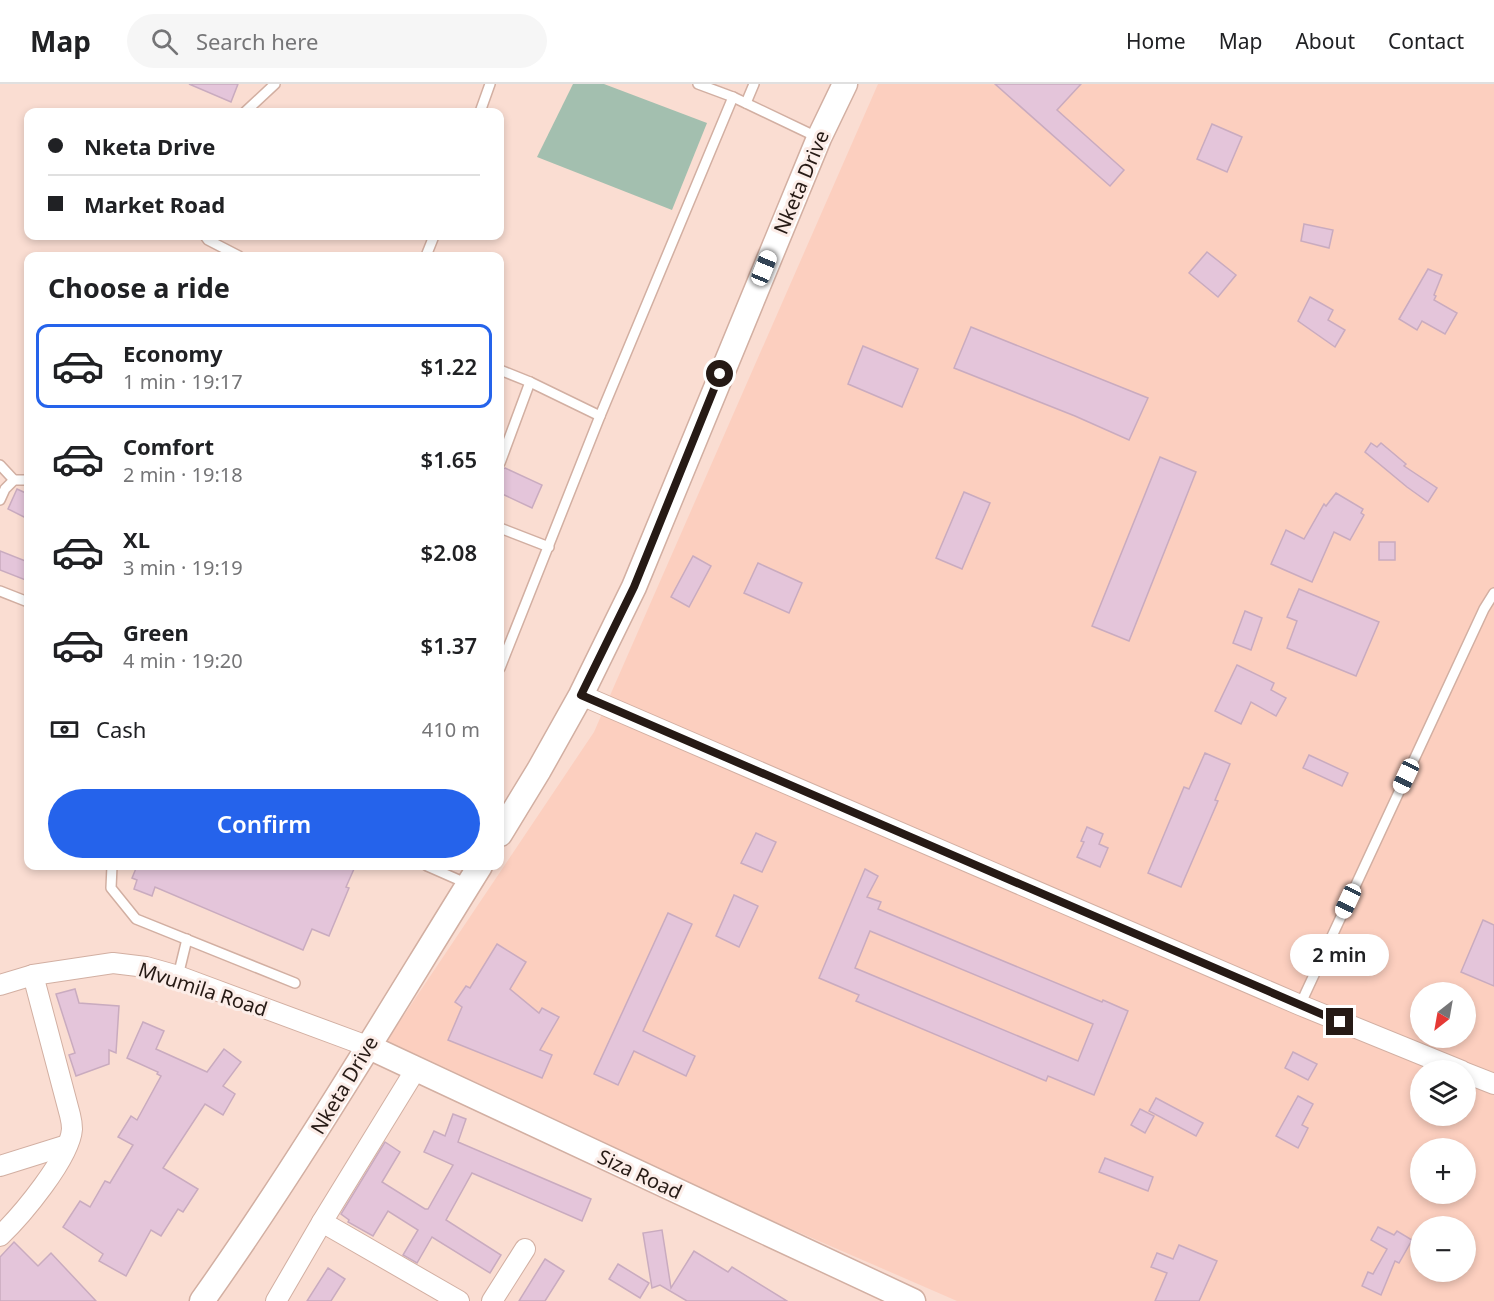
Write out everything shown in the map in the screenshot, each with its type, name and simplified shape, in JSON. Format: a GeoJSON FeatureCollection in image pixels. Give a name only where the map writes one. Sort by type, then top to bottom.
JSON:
{"type":"FeatureCollection","features":[{"type":"Feature","properties":{"kind":"street","name":"Nketa Drive"},"geometry":{"type":"LineString","coordinates":[[504,827],[581,695],[634,587],[819,138],[845,84]]}},
{"type":"Feature","properties":{"kind":"street"},"geometry":{"type":"LineString","coordinates":[[581,695],[1300,1005],[1435,1060]]}},
{"type":"Feature","properties":{"kind":"street","name":"Nketa Drive"},"geometry":{"type":"LineString","coordinates":[[202,1301],[306,1149],[367,1046],[474,875]]}},
{"type":"Feature","properties":{"kind":"street","name":"Mvumila Road"},"geometry":{"type":"LineString","coordinates":[[0,985],[33,975],[113,963],[146,967],[178,976],[367,1046]]}},
{"type":"Feature","properties":{"kind":"street"},"geometry":{"type":"LineString","coordinates":[[0,1236],[18,1219],[57,1163],[67,1145],[72,1129],[33,975]]}},
{"type":"Feature","properties":{"kind":"street","name":"Siza Road"},"geometry":{"type":"LineString","coordinates":[[367,1046],[913,1301]]}},
{"type":"Feature","properties":{"kind":"street"},"geometry":{"type":"LineString","coordinates":[[276,1301],[416,1069]]}},
{"type":"Feature","properties":{"kind":"street"},"geometry":{"type":"LineString","coordinates":[[1476,1077],[1494,1084]]}},
{"type":"Feature","properties":{"kind":"street"},"geometry":{"type":"LineString","coordinates":[[0,1166],[67,1145]]}},
{"type":"Feature","properties":{"kind":"street"},"geometry":{"type":"LineString","coordinates":[[322,1222],[459,1301]]}},
{"type":"Feature","properties":{"kind":"street"},"geometry":{"type":"LineString","coordinates":[[492,1301],[525,1249]]}},
{"type":"Feature","properties":{"kind":"lane"},"geometry":{"type":"LineString","coordinates":[[249,108],[275,84]]}},
{"type":"Feature","properties":{"kind":"lane"},"geometry":{"type":"LineString","coordinates":[[481,108],[490,84]]}},
{"type":"Feature","properties":{"kind":"lane"},"geometry":{"type":"LineString","coordinates":[[698,84],[733,97],[819,138]]}},
{"type":"Feature","properties":{"kind":"lane"},"geometry":{"type":"LineString","coordinates":[[746,104],[754,84]]}},
{"type":"Feature","properties":{"kind":"lane"},"geometry":{"type":"LineString","coordinates":[[504,658],[600,416],[733,97]]}},
{"type":"Feature","properties":{"kind":"lane"},"geometry":{"type":"LineString","coordinates":[[208,240],[231,252]]}},
{"type":"Feature","properties":{"kind":"lane"},"geometry":{"type":"LineString","coordinates":[[504,372],[600,416]]}},
{"type":"Feature","properties":{"kind":"lane"},"geometry":{"type":"LineString","coordinates":[[504,453],[530,382]]}},
{"type":"Feature","properties":{"kind":"lane"},"geometry":{"type":"LineString","coordinates":[[0,465],[14,480]]}},
{"type":"Feature","properties":{"kind":"lane"},"geometry":{"type":"LineString","coordinates":[[0,500],[5,489],[14,480],[24,480]]}},
{"type":"Feature","properties":{"kind":"lane"},"geometry":{"type":"LineString","coordinates":[[504,530],[549,547]]}},
{"type":"Feature","properties":{"kind":"lane"},"geometry":{"type":"LineString","coordinates":[[0,591],[24,600]]}},
{"type":"Feature","properties":{"kind":"lane"},"geometry":{"type":"LineString","coordinates":[[1300,1005],[1484,609],[1494,593]]}},
{"type":"Feature","properties":{"kind":"lane"},"geometry":{"type":"LineString","coordinates":[[112,870],[111,888],[135,919],[295,983]]}},
{"type":"Feature","properties":{"kind":"lane"},"geometry":{"type":"LineString","coordinates":[[448,870],[474,875]]}},
{"type":"Feature","properties":{"kind":"lane"},"geometry":{"type":"LineString","coordinates":[[178,976],[187,939]]}},
{"type":"Feature","properties":{"kind":"shaded area"},"geometry":{"type":"Polygon","coordinates":[[[878,84],[1494,84],[1494,1301],[957,1301],[621,1155],[386,1042],[501,870],[504,870],[504,866],[594,732],[878,84]]]}},
{"type":"Feature","properties":{"kind":"green space"},"geometry":{"type":"Polygon","coordinates":[[[573,84],[604,84],[707,123],[672,210],[537,157],[573,84]]]}},
{"type":"Feature","properties":{"kind":"building"},"geometry":{"type":"Polygon","coordinates":[[[189,84],[238,84],[231,102],[189,84]]]}},
{"type":"Feature","properties":{"kind":"building"},"geometry":{"type":"Polygon","coordinates":[[[995,84],[1081,84],[1057,110],[1124,170],[1110,186],[995,84]]]}},
{"type":"Feature","properties":{"kind":"building"},"geometry":{"type":"Polygon","coordinates":[[[1212,124],[1242,137],[1227,172],[1197,159],[1212,124]]]}},
{"type":"Feature","properties":{"kind":"building"},"geometry":{"type":"Polygon","coordinates":[[[1304,224],[1333,230],[1329,248],[1301,241],[1304,224]]]}},
{"type":"Feature","properties":{"kind":"building"},"geometry":{"type":"Polygon","coordinates":[[[1207,252],[1236,275],[1218,297],[1189,273],[1207,252]]]}},
{"type":"Feature","properties":{"kind":"building"},"geometry":{"type":"Polygon","coordinates":[[[1428,269],[1442,275],[1434,300],[1457,313],[1445,334],[1422,321],[1417,330],[1399,319],[1428,269]]]}},
{"type":"Feature","properties":{"kind":"building"},"geometry":{"type":"Polygon","coordinates":[[[1310,297],[1333,310],[1328,320],[1345,330],[1335,347],[1298,321],[1310,297]]]}},
{"type":"Feature","properties":{"kind":"building"},"geometry":{"type":"Polygon","coordinates":[[[971,327],[1148,398],[1129,440],[954,368],[971,327]]]}},
{"type":"Feature","properties":{"kind":"building"},"geometry":{"type":"Polygon","coordinates":[[[863,346],[918,369],[902,407],[848,384],[863,346]]]}},
{"type":"Feature","properties":{"kind":"building"},"geometry":{"type":"Polygon","coordinates":[[[1371,443],[1377,447],[1381,443],[1406,464],[1404,466],[1437,488],[1428,502],[1365,452],[1371,443]]]}},
{"type":"Feature","properties":{"kind":"building"},"geometry":{"type":"Polygon","coordinates":[[[1160,457],[1196,472],[1129,641],[1092,626],[1160,457]]]}},
{"type":"Feature","properties":{"kind":"building"},"geometry":{"type":"Polygon","coordinates":[[[504,468],[542,485],[532,508],[504,495],[504,468]]]}},
{"type":"Feature","properties":{"kind":"building"},"geometry":{"type":"Polygon","coordinates":[[[17,489],[24,492],[24,517],[8,509],[17,489]]]}},
{"type":"Feature","properties":{"kind":"building"},"geometry":{"type":"Polygon","coordinates":[[[964,492],[990,503],[962,569],[936,558],[964,492]]]}},
{"type":"Feature","properties":{"kind":"building"},"geometry":{"type":"Polygon","coordinates":[[[1336,493],[1363,509],[1361,513],[1364,515],[1350,540],[1334,532],[1312,582],[1271,564],[1286,530],[1304,539],[1324,504],[1326,506],[1336,493]]]}},
{"type":"Feature","properties":{"kind":"building"},"geometry":{"type":"Polygon","coordinates":[[[1379,542],[1395,542],[1395,560],[1379,560],[1379,542]]]}},
{"type":"Feature","properties":{"kind":"building"},"geometry":{"type":"Polygon","coordinates":[[[0,551],[24,560],[24,579],[0,570],[0,551]]]}},
{"type":"Feature","properties":{"kind":"building"},"geometry":{"type":"Polygon","coordinates":[[[693,556],[711,566],[689,607],[671,597],[693,556]]]}},
{"type":"Feature","properties":{"kind":"building"},"geometry":{"type":"Polygon","coordinates":[[[758,563],[802,583],[789,613],[744,593],[758,563]]]}},
{"type":"Feature","properties":{"kind":"building"},"geometry":{"type":"Polygon","coordinates":[[[1299,589],[1379,622],[1356,676],[1287,648],[1297,621],[1287,617],[1299,589]]]}},
{"type":"Feature","properties":{"kind":"building"},"geometry":{"type":"Polygon","coordinates":[[[1245,611],[1262,618],[1251,650],[1233,643],[1245,611]]]}},
{"type":"Feature","properties":{"kind":"building"},"geometry":{"type":"Polygon","coordinates":[[[1237,665],[1274,683],[1271,690],[1286,698],[1276,716],[1251,702],[1241,724],[1215,711],[1237,665]]]}},
{"type":"Feature","properties":{"kind":"building"},"geometry":{"type":"Polygon","coordinates":[[[1205,753],[1230,764],[1215,800],[1218,801],[1181,887],[1148,873],[1184,787],[1189,789],[1205,753]]]}},
{"type":"Feature","properties":{"kind":"building"},"geometry":{"type":"Polygon","coordinates":[[[1309,755],[1348,773],[1342,786],[1303,768],[1309,755]]]}},
{"type":"Feature","properties":{"kind":"building"},"geometry":{"type":"Polygon","coordinates":[[[1087,827],[1103,834],[1099,844],[1108,848],[1100,867],[1077,857],[1084,842],[1081,841],[1087,827]]]}},
{"type":"Feature","properties":{"kind":"building"},"geometry":{"type":"Polygon","coordinates":[[[756,833],[776,842],[762,872],[741,863],[756,833]]]}},
{"type":"Feature","properties":{"kind":"building"},"geometry":{"type":"Polygon","coordinates":[[[865,869],[878,876],[867,897],[881,902],[878,909],[1128,1011],[1094,1095],[1048,1076],[1046,1081],[856,1001],[859,995],[819,978],[865,869]],[[870,931],[855,968],[1078,1061],[1093,1024],[870,931]]]}},
{"type":"Feature","properties":{"kind":"building"},"geometry":{"type":"Polygon","coordinates":[[[135,870],[354,870],[346,887],[349,888],[329,936],[312,929],[303,950],[155,887],[152,896],[134,889],[137,880],[132,878],[135,870]]]}},
{"type":"Feature","properties":{"kind":"building"},"geometry":{"type":"Polygon","coordinates":[[[734,895],[758,906],[739,947],[716,936],[734,895]]]}},
{"type":"Feature","properties":{"kind":"building"},"geometry":{"type":"Polygon","coordinates":[[[668,913],[692,924],[643,1031],[695,1056],[686,1076],[634,1051],[618,1085],[594,1074],[668,913]]]}},
{"type":"Feature","properties":{"kind":"building"},"geometry":{"type":"Polygon","coordinates":[[[1483,920],[1494,925],[1494,986],[1461,972],[1483,920]]]}},
{"type":"Feature","properties":{"kind":"building"},"geometry":{"type":"Polygon","coordinates":[[[497,944],[526,962],[510,989],[539,1013],[542,1008],[559,1017],[540,1050],[552,1055],[542,1078],[448,1040],[462,1007],[455,1002],[466,986],[470,988],[497,944]]]}},
{"type":"Feature","properties":{"kind":"building"},"geometry":{"type":"Polygon","coordinates":[[[75,989],[79,1003],[119,1006],[116,1053],[109,1050],[109,1064],[76,1076],[69,1055],[75,1053],[56,994],[75,989]]]}},
{"type":"Feature","properties":{"kind":"building"},"geometry":{"type":"Polygon","coordinates":[[[143,1022],[164,1031],[156,1049],[207,1072],[224,1049],[241,1062],[223,1086],[235,1094],[223,1115],[205,1104],[163,1168],[198,1189],[183,1212],[178,1209],[161,1236],[151,1230],[126,1276],[99,1261],[103,1254],[63,1227],[80,1201],[90,1207],[105,1181],[110,1183],[133,1145],[118,1137],[131,1116],[137,1120],[161,1076],[157,1074],[158,1072],[127,1058],[143,1022]]]}},
{"type":"Feature","properties":{"kind":"building"},"geometry":{"type":"Polygon","coordinates":[[[1293,1052],[1317,1064],[1308,1080],[1285,1068],[1293,1052]]]}},
{"type":"Feature","properties":{"kind":"building"},"geometry":{"type":"Polygon","coordinates":[[[1298,1096],[1313,1104],[1302,1125],[1308,1128],[1298,1148],[1276,1136],[1298,1096]]]}},
{"type":"Feature","properties":{"kind":"building"},"geometry":{"type":"Polygon","coordinates":[[[1156,1098],[1203,1123],[1196,1136],[1149,1111],[1156,1098]]]}},
{"type":"Feature","properties":{"kind":"building"},"geometry":{"type":"Polygon","coordinates":[[[1140,1109],[1154,1116],[1145,1133],[1131,1125],[1140,1109]]]}},
{"type":"Feature","properties":{"kind":"building"},"geometry":{"type":"Polygon","coordinates":[[[453,1114],[466,1119],[458,1142],[591,1199],[582,1221],[472,1173],[446,1220],[501,1255],[490,1273],[432,1237],[417,1263],[403,1255],[418,1230],[388,1211],[373,1236],[348,1222],[349,1220],[341,1214],[385,1142],[400,1152],[382,1182],[428,1209],[453,1165],[424,1152],[434,1131],[445,1136],[453,1114]]]}},
{"type":"Feature","properties":{"kind":"building"},"geometry":{"type":"Polygon","coordinates":[[[1105,1158],[1153,1177],[1148,1191],[1099,1172],[1105,1158]]]}},
{"type":"Feature","properties":{"kind":"building"},"geometry":{"type":"Polygon","coordinates":[[[1378,1227],[1394,1235],[1397,1231],[1410,1239],[1410,1244],[1399,1263],[1395,1261],[1381,1295],[1362,1286],[1368,1272],[1373,1274],[1387,1249],[1371,1240],[1378,1227]]]}},
{"type":"Feature","properties":{"kind":"building"},"geometry":{"type":"Polygon","coordinates":[[[662,1230],[671,1288],[694,1251],[728,1272],[732,1267],[787,1301],[687,1301],[660,1285],[652,1288],[643,1233],[662,1230]]]}},
{"type":"Feature","properties":{"kind":"building"},"geometry":{"type":"Polygon","coordinates":[[[14,1242],[38,1266],[51,1253],[96,1301],[0,1301],[0,1257],[14,1242]]]}},
{"type":"Feature","properties":{"kind":"building"},"geometry":{"type":"Polygon","coordinates":[[[1179,1245],[1217,1261],[1199,1301],[1155,1301],[1167,1273],[1151,1267],[1157,1253],[1173,1259],[1179,1245]]]}},
{"type":"Feature","properties":{"kind":"building"},"geometry":{"type":"Polygon","coordinates":[[[545,1259],[564,1271],[545,1301],[519,1301],[545,1259]]]}},
{"type":"Feature","properties":{"kind":"building"},"geometry":{"type":"Polygon","coordinates":[[[618,1264],[649,1283],[640,1298],[609,1279],[618,1264]]]}},
{"type":"Feature","properties":{"kind":"building"},"geometry":{"type":"Polygon","coordinates":[[[328,1268],[345,1279],[331,1301],[307,1301],[328,1268]]]}},
{"type":"Feature","properties":{"kind":"route"},"geometry":{"type":"LineString","coordinates":[[720,374],[634,587],[581,695],[1340,1022]]}}]}
